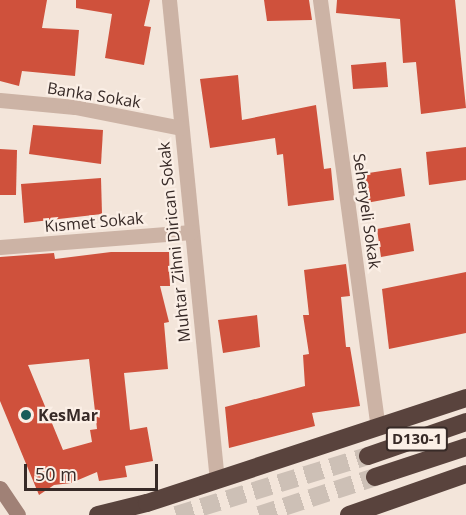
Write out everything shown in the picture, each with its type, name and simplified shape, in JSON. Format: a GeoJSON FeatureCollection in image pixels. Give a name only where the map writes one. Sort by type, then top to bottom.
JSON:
{"type":"FeatureCollection","features":[{"type":"Feature","properties":{"kind":"highway"},"geometry":{"type":"LineString","coordinates":[[108,514],[466,398]]}},
{"type":"Feature","properties":{"kind":"highway","name":"D130-1"},"geometry":{"type":"LineString","coordinates":[[368,456],[466,422]]}},
{"type":"Feature","properties":{"kind":"highway","name":"D130-1"},"geometry":{"type":"LineString","coordinates":[[375,477],[466,447]]}},
{"type":"Feature","properties":{"kind":"highway"},"geometry":{"type":"LineString","coordinates":[[349,515],[466,474]]}},
{"type":"Feature","properties":{"kind":"street","name":"Muhtar Zihni Dirican Sokak"},"geometry":{"type":"LineString","coordinates":[[169,0],[190,232],[217,480]]}},
{"type":"Feature","properties":{"kind":"street","name":"Seheryeli Sokak"},"geometry":{"type":"LineString","coordinates":[[320,0],[378,427]]}},
{"type":"Feature","properties":{"kind":"street","name":"Banka Sokak"},"geometry":{"type":"LineString","coordinates":[[0,100],[75,107],[181,128]]}},
{"type":"Feature","properties":{"kind":"street","name":"Kısmet Sokak"},"geometry":{"type":"LineString","coordinates":[[0,247],[190,232]]}},
{"type":"Feature","properties":{"kind":"street"},"geometry":{"type":"LineString","coordinates":[[0,488],[18,515]]}},
{"type":"Feature","properties":{"kind":"building"},"geometry":{"type":"Polygon","coordinates":[[[0,0],[47,0],[42,28],[79,30],[75,76],[22,71],[19,86],[0,81],[0,0]]]}},
{"type":"Feature","properties":{"kind":"building"},"geometry":{"type":"Polygon","coordinates":[[[76,0],[150,0],[144,26],[151,27],[144,65],[105,58],[112,14],[76,8],[76,0]]]}},
{"type":"Feature","properties":{"kind":"building"},"geometry":{"type":"Polygon","coordinates":[[[264,0],[309,0],[312,20],[267,21],[264,0]]]}},
{"type":"Feature","properties":{"kind":"building"},"geometry":{"type":"Polygon","coordinates":[[[337,0],[455,0],[466,108],[421,114],[416,62],[403,63],[400,19],[336,13],[337,0]]]}},
{"type":"Feature","properties":{"kind":"building"},"geometry":{"type":"Polygon","coordinates":[[[386,62],[388,87],[353,89],[351,65],[386,62]]]}},
{"type":"Feature","properties":{"kind":"building"},"geometry":{"type":"Polygon","coordinates":[[[238,75],[242,120],[316,105],[324,169],[331,168],[334,200],[288,206],[283,154],[277,155],[275,138],[210,148],[200,79],[238,75]]]}},
{"type":"Feature","properties":{"kind":"building"},"geometry":{"type":"Polygon","coordinates":[[[33,125],[103,130],[101,164],[29,154],[33,125]]]}},
{"type":"Feature","properties":{"kind":"building"},"geometry":{"type":"Polygon","coordinates":[[[466,147],[466,180],[429,185],[426,152],[466,147]]]}},
{"type":"Feature","properties":{"kind":"building"},"geometry":{"type":"Polygon","coordinates":[[[0,149],[17,150],[16,195],[0,195],[0,149]]]}},
{"type":"Feature","properties":{"kind":"building"},"geometry":{"type":"Polygon","coordinates":[[[401,168],[405,196],[366,203],[362,174],[401,168]]]}},
{"type":"Feature","properties":{"kind":"building"},"geometry":{"type":"Polygon","coordinates":[[[101,178],[102,214],[24,223],[21,184],[101,178]]]}},
{"type":"Feature","properties":{"kind":"building"},"geometry":{"type":"Polygon","coordinates":[[[410,223],[414,251],[381,257],[377,229],[410,223]]]}},
{"type":"Feature","properties":{"kind":"building"},"geometry":{"type":"Polygon","coordinates":[[[111,252],[169,252],[170,286],[160,286],[169,322],[164,323],[168,369],[124,373],[130,430],[147,427],[153,461],[125,466],[127,477],[99,481],[97,472],[71,483],[54,485],[39,495],[0,401],[0,257],[54,253],[55,259],[111,252]],[[89,359],[28,365],[63,450],[92,442],[90,430],[97,429],[89,359]]]}},
{"type":"Feature","properties":{"kind":"building"},"geometry":{"type":"Polygon","coordinates":[[[346,264],[350,296],[341,297],[346,347],[350,347],[360,406],[312,413],[315,426],[229,448],[225,407],[305,386],[303,355],[309,354],[303,315],[309,315],[304,270],[346,264]]]}},
{"type":"Feature","properties":{"kind":"building"},"geometry":{"type":"Polygon","coordinates":[[[466,272],[466,333],[389,349],[382,289],[466,272]]]}},
{"type":"Feature","properties":{"kind":"building"},"geometry":{"type":"Polygon","coordinates":[[[257,315],[260,347],[223,353],[218,320],[257,315]]]}},
{"type":"Feature","properties":{"kind":"tunnel"},"geometry":{"type":"LineString","coordinates":[[176,515],[368,456]]}},
{"type":"Feature","properties":{"kind":"tunnel"},"geometry":{"type":"LineString","coordinates":[[259,515],[375,477]]}},
{"type":"Feature","properties":{"kind":"place","name":"KesMar"},"geometry":{"type":"Point","coordinates":[26,415]}}]}
